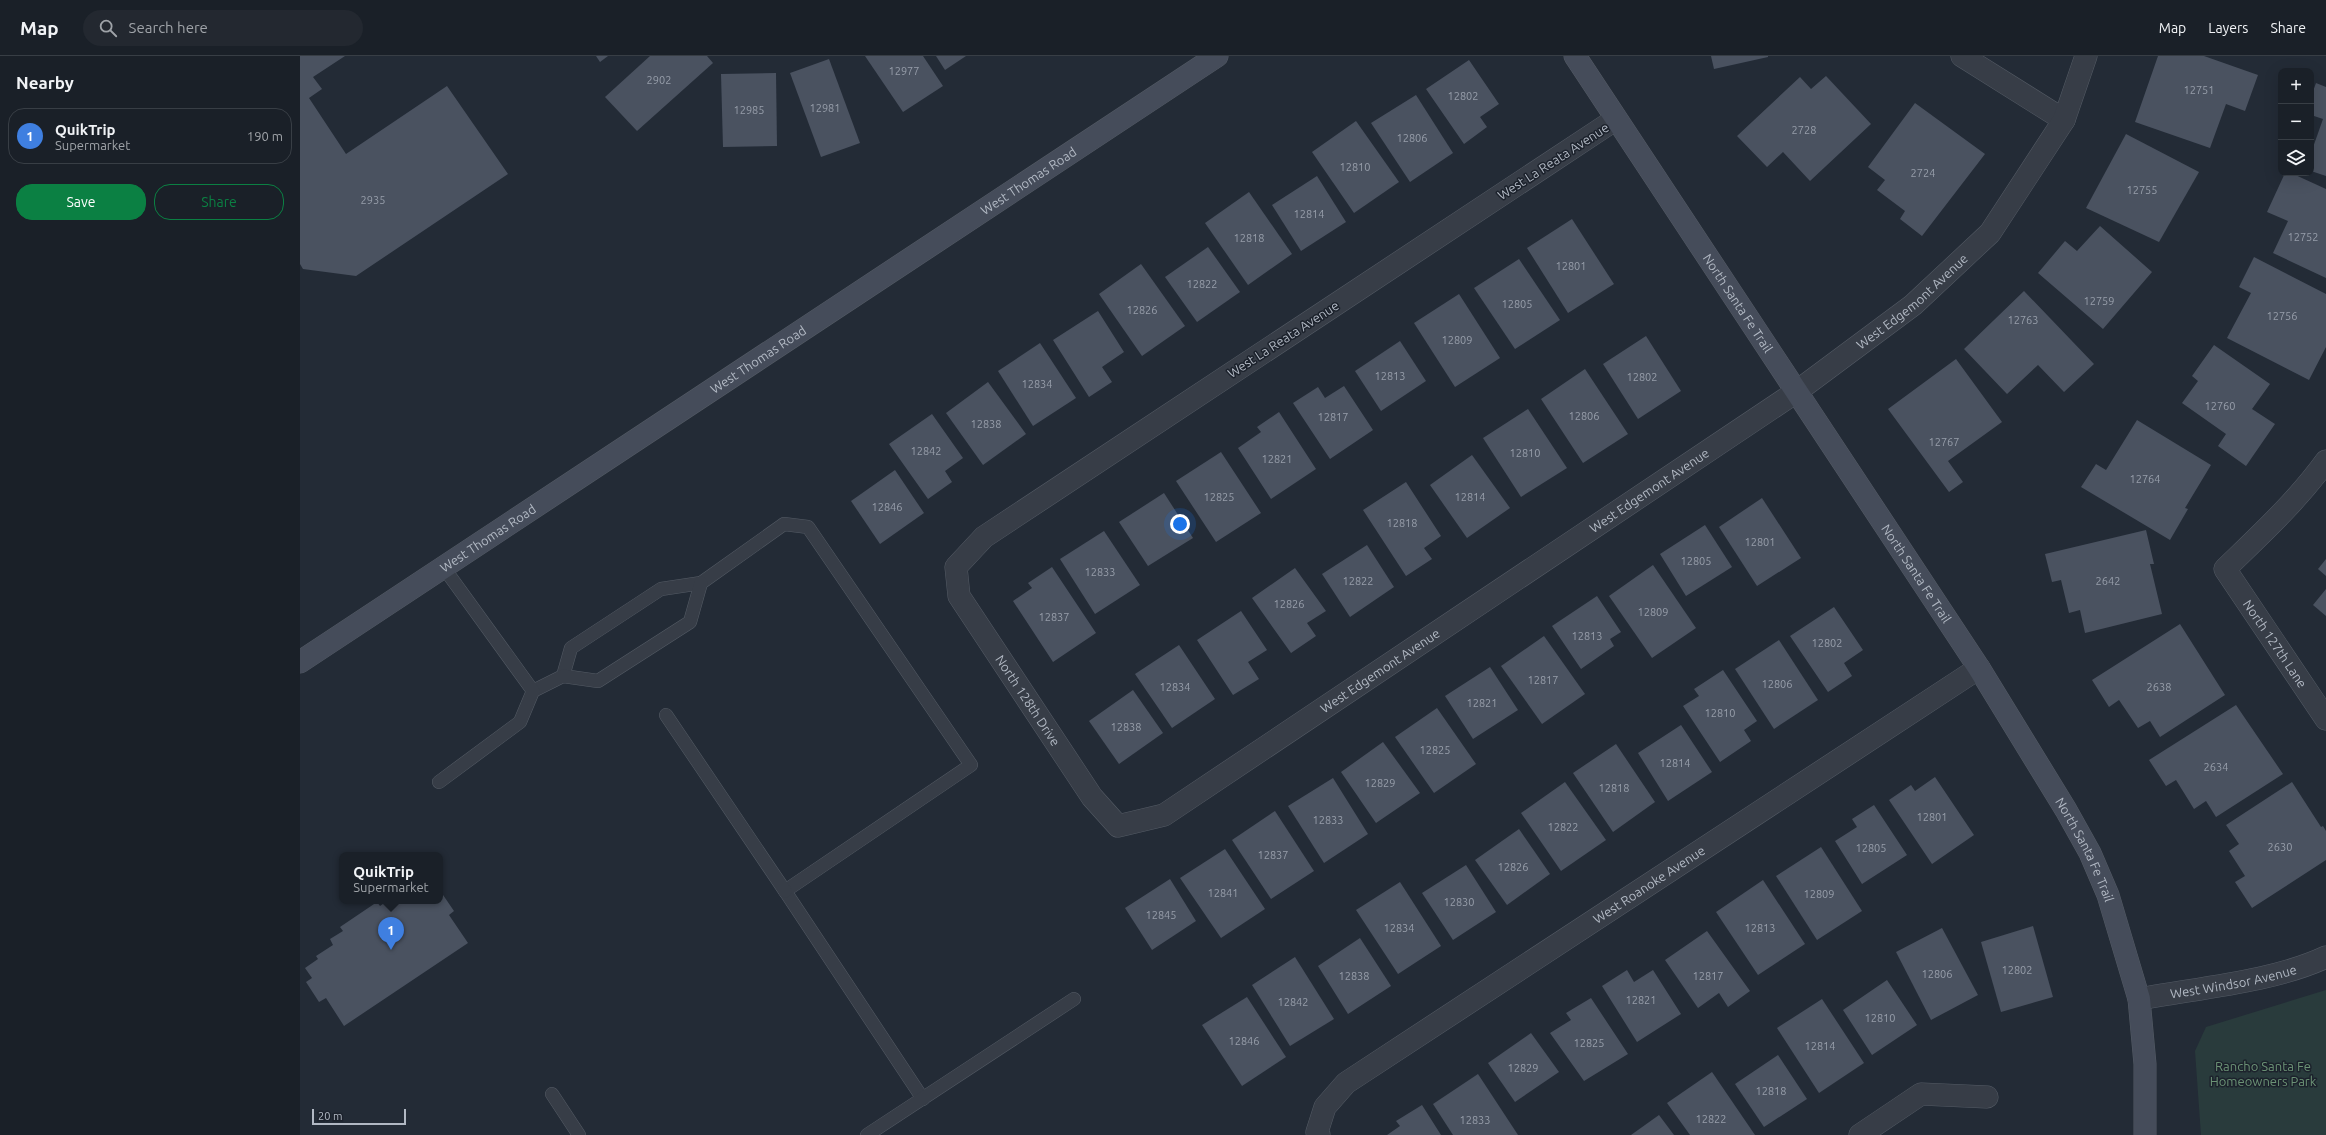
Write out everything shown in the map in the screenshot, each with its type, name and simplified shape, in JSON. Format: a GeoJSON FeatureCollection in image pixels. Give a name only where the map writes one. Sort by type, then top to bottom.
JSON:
{"type":"FeatureCollection","features":[{"type":"Feature","properties":{"kind":"street","name":"West Thomas Road"},"geometry":{"type":"LineString","coordinates":[[300,662],[1217,56]]}},
{"type":"Feature","properties":{"kind":"street","name":"North Santa Fe Trail"},"geometry":{"type":"LineString","coordinates":[[1575,56],[1979,668],[2066,810],[2090,853],[2108,895],[2139,999],[2144,1064],[2145,1135]]}},
{"type":"Feature","properties":{"kind":"street"},"geometry":{"type":"LineString","coordinates":[[1962,56],[2064,120]]}},
{"type":"Feature","properties":{"kind":"street","name":"West Edgemont Avenue"},"geometry":{"type":"LineString","coordinates":[[1118,826],[1164,815],[1796,392],[1913,305],[1990,233],[2064,120],[2086,56]]}},
{"type":"Feature","properties":{"kind":"street","name":"West La Reata Avenue"},"geometry":{"type":"LineString","coordinates":[[956,567],[984,537],[1616,119]]}},
{"type":"Feature","properties":{"kind":"street","name":"North 127th Lane"},"geometry":{"type":"LineString","coordinates":[[2326,460],[2312,480],[2271,525],[2225,568],[2326,719]]}},
{"type":"Feature","properties":{"kind":"street","name":"North 128th Drive"},"geometry":{"type":"LineString","coordinates":[[956,567],[959,596],[1092,797],[1118,826]]}},
{"type":"Feature","properties":{"kind":"street","name":"West Roanoke Avenue"},"geometry":{"type":"LineString","coordinates":[[1319,1135],[1317,1132],[1325,1107],[1346,1083],[1979,668]]}},
{"type":"Feature","properties":{"kind":"street","name":"West Windsor Avenue"},"geometry":{"type":"LineString","coordinates":[[2139,999],[2246,980],[2308,965],[2326,957]]}},
{"type":"Feature","properties":{"kind":"street"},"geometry":{"type":"LineString","coordinates":[[1860,1135],[1921,1094],[1987,1097]]}},
{"type":"Feature","properties":{"kind":"lane"},"geometry":{"type":"LineString","coordinates":[[563,676],[571,648],[662,588],[701,583],[784,524],[808,528],[971,765],[785,891]]}},
{"type":"Feature","properties":{"kind":"lane"},"geometry":{"type":"LineString","coordinates":[[444,568],[533,691]]}},
{"type":"Feature","properties":{"kind":"lane"},"geometry":{"type":"LineString","coordinates":[[439,782],[520,722],[533,691],[563,676],[598,681],[690,622],[701,583]]}},
{"type":"Feature","properties":{"kind":"lane"},"geometry":{"type":"LineString","coordinates":[[666,715],[923,1099]]}},
{"type":"Feature","properties":{"kind":"lane"},"geometry":{"type":"LineString","coordinates":[[867,1135],[1074,999]]}},
{"type":"Feature","properties":{"kind":"lane"},"geometry":{"type":"LineString","coordinates":[[552,1094],[579,1135]]}},
{"type":"Feature","properties":{"kind":"green space","name":"Rancho Santa Fe Homeowners Park"},"geometry":{"type":"Polygon","coordinates":[[[2326,990],[2326,1135],[2201,1135],[2195,1051],[2206,1027],[2326,990]]]}},
{"type":"Feature","properties":{"kind":"building"},"geometry":{"type":"Polygon","coordinates":[[[300,56],[345,56],[313,77],[322,89],[309,98],[346,154],[447,86],[508,174],[356,276],[303,269],[300,264],[300,56]]]}},
{"type":"Feature","properties":{"kind":"building"},"geometry":{"type":"Polygon","coordinates":[[[596,56],[608,56],[600,62],[596,56]]]}},
{"type":"Feature","properties":{"kind":"building"},"geometry":{"type":"Polygon","coordinates":[[[650,56],[707,56],[713,63],[637,131],[605,97],[650,56]]]}},
{"type":"Feature","properties":{"kind":"building"},"geometry":{"type":"Polygon","coordinates":[[[865,56],[923,56],[943,86],[903,112],[865,56]]]}},
{"type":"Feature","properties":{"kind":"building"},"geometry":{"type":"Polygon","coordinates":[[[936,56],[966,56],[945,70],[936,56]]]}},
{"type":"Feature","properties":{"kind":"building"},"geometry":{"type":"Polygon","coordinates":[[[1711,56],[1768,56],[1768,57],[1714,69],[1711,56]]]}},
{"type":"Feature","properties":{"kind":"building"},"geometry":{"type":"Polygon","coordinates":[[[2158,56],[2204,56],[2258,75],[2245,111],[2226,104],[2210,148],[2135,122],[2158,56]]]}},
{"type":"Feature","properties":{"kind":"building"},"geometry":{"type":"Polygon","coordinates":[[[829,59],[860,143],[821,157],[790,73],[829,59]]]}},
{"type":"Feature","properties":{"kind":"building"},"geometry":{"type":"Polygon","coordinates":[[[1469,60],[1499,104],[1480,117],[1487,127],[1464,144],[1426,89],[1469,60]]]}},
{"type":"Feature","properties":{"kind":"building"},"geometry":{"type":"Polygon","coordinates":[[[776,73],[777,146],[723,147],[721,74],[776,73]]]}},
{"type":"Feature","properties":{"kind":"building"},"geometry":{"type":"Polygon","coordinates":[[[1826,76],[1871,124],[1810,181],[1783,152],[1767,167],[1737,136],[1800,77],[1811,89],[1826,76]]]}},
{"type":"Feature","properties":{"kind":"building"},"geometry":{"type":"Polygon","coordinates":[[[2316,83],[2326,87],[2326,176],[2314,172],[2314,144],[2323,119],[2314,116],[2314,89],[2316,83]]]}},
{"type":"Feature","properties":{"kind":"building"},"geometry":{"type":"Polygon","coordinates":[[[1416,95],[1453,153],[1410,182],[1371,123],[1416,95]]]}},
{"type":"Feature","properties":{"kind":"building"},"geometry":{"type":"Polygon","coordinates":[[[1915,103],[1985,154],[1922,236],[1900,219],[1905,211],[1877,190],[1885,180],[1868,167],[1915,103]]]}},
{"type":"Feature","properties":{"kind":"building"},"geometry":{"type":"Polygon","coordinates":[[[1356,121],[1399,182],[1354,213],[1312,152],[1356,121]]]}},
{"type":"Feature","properties":{"kind":"building"},"geometry":{"type":"Polygon","coordinates":[[[2126,134],[2199,172],[2159,242],[2086,208],[2126,134]]]}},
{"type":"Feature","properties":{"kind":"building"},"geometry":{"type":"Polygon","coordinates":[[[1317,176],[1346,222],[1301,251],[1272,205],[1317,176]]]}},
{"type":"Feature","properties":{"kind":"building"},"geometry":{"type":"Polygon","coordinates":[[[2284,176],[2298,176],[2326,189],[2326,278],[2273,253],[2288,221],[2267,212],[2284,176]]]}},
{"type":"Feature","properties":{"kind":"building"},"geometry":{"type":"Polygon","coordinates":[[[1249,192],[1292,254],[1248,285],[1205,223],[1249,192]]]}},
{"type":"Feature","properties":{"kind":"building"},"geometry":{"type":"Polygon","coordinates":[[[1572,219],[1614,284],[1568,313],[1527,248],[1572,219]]]}},
{"type":"Feature","properties":{"kind":"building"},"geometry":{"type":"Polygon","coordinates":[[[2100,226],[2152,272],[2103,329],[2038,273],[2065,241],[2077,251],[2100,226]]]}},
{"type":"Feature","properties":{"kind":"building"},"geometry":{"type":"Polygon","coordinates":[[[1208,247],[1240,292],[1197,322],[1165,277],[1208,247]]]}},
{"type":"Feature","properties":{"kind":"building"},"geometry":{"type":"Polygon","coordinates":[[[2254,257],[2326,294],[2326,347],[2309,380],[2227,338],[2251,293],[2239,287],[2254,257]]]}},
{"type":"Feature","properties":{"kind":"building"},"geometry":{"type":"Polygon","coordinates":[[[1519,259],[1560,320],[1515,349],[1474,288],[1519,259]]]}},
{"type":"Feature","properties":{"kind":"building"},"geometry":{"type":"Polygon","coordinates":[[[1141,264],[1185,326],[1142,356],[1099,294],[1141,264]]]}},
{"type":"Feature","properties":{"kind":"building"},"geometry":{"type":"Polygon","coordinates":[[[2024,291],[2094,364],[2064,392],[2038,365],[2007,394],[1964,349],[2024,291]]]}},
{"type":"Feature","properties":{"kind":"building"},"geometry":{"type":"Polygon","coordinates":[[[1459,294],[1500,358],[1455,387],[1414,323],[1459,294]]]}},
{"type":"Feature","properties":{"kind":"building"},"geometry":{"type":"Polygon","coordinates":[[[1098,311],[1124,352],[1102,367],[1112,382],[1089,397],[1053,340],[1098,311]]]}},
{"type":"Feature","properties":{"kind":"building"},"geometry":{"type":"Polygon","coordinates":[[[1646,336],[1681,391],[1638,419],[1603,364],[1646,336]]]}},
{"type":"Feature","properties":{"kind":"building"},"geometry":{"type":"Polygon","coordinates":[[[1400,341],[1426,381],[1381,411],[1355,371],[1400,341]]]}},
{"type":"Feature","properties":{"kind":"building"},"geometry":{"type":"Polygon","coordinates":[[[1040,343],[1076,398],[1033,426],[998,371],[1040,343]]]}},
{"type":"Feature","properties":{"kind":"building"},"geometry":{"type":"Polygon","coordinates":[[[2214,345],[2270,384],[2252,409],[2275,424],[2246,466],[2218,446],[2226,434],[2182,403],[2198,381],[2192,376],[2214,345]]]}},
{"type":"Feature","properties":{"kind":"building"},"geometry":{"type":"Polygon","coordinates":[[[1956,359],[2002,422],[1948,461],[1963,482],[1949,492],[1888,409],[1956,359]]]}},
{"type":"Feature","properties":{"kind":"building"},"geometry":{"type":"Polygon","coordinates":[[[1585,369],[1628,434],[1583,463],[1541,399],[1585,369]]]}},
{"type":"Feature","properties":{"kind":"building"},"geometry":{"type":"Polygon","coordinates":[[[988,382],[1026,434],[983,465],[946,413],[988,382]]]}},
{"type":"Feature","properties":{"kind":"building"},"geometry":{"type":"Polygon","coordinates":[[[1344,386],[1373,430],[1330,459],[1293,403],[1318,387],[1325,398],[1344,386]]]}},
{"type":"Feature","properties":{"kind":"building"},"geometry":{"type":"Polygon","coordinates":[[[1528,409],[1567,468],[1521,497],[1483,438],[1528,409]]]}},
{"type":"Feature","properties":{"kind":"building"},"geometry":{"type":"Polygon","coordinates":[[[1279,412],[1316,469],[1271,499],[1238,448],[1261,432],[1257,427],[1279,412]]]}},
{"type":"Feature","properties":{"kind":"building"},"geometry":{"type":"Polygon","coordinates":[[[932,414],[963,458],[945,471],[952,482],[928,499],[889,444],[932,414]]]}},
{"type":"Feature","properties":{"kind":"building"},"geometry":{"type":"Polygon","coordinates":[[[2137,420],[2211,465],[2185,508],[2188,509],[2170,540],[2081,487],[2096,464],[2106,470],[2137,420]]]}},
{"type":"Feature","properties":{"kind":"building"},"geometry":{"type":"Polygon","coordinates":[[[1221,452],[1261,513],[1216,542],[1176,481],[1221,452]]]}},
{"type":"Feature","properties":{"kind":"building"},"geometry":{"type":"Polygon","coordinates":[[[1472,455],[1510,508],[1467,538],[1430,485],[1472,455]]]}},
{"type":"Feature","properties":{"kind":"building"},"geometry":{"type":"Polygon","coordinates":[[[895,470],[924,513],[880,544],[851,501],[895,470]]]}},
{"type":"Feature","properties":{"kind":"building"},"geometry":{"type":"Polygon","coordinates":[[[1406,482],[1441,536],[1424,548],[1432,559],[1406,576],[1363,510],[1406,482]]]}},
{"type":"Feature","properties":{"kind":"building"},"geometry":{"type":"Polygon","coordinates":[[[1164,493],[1193,538],[1148,566],[1119,522],[1164,493]]]}},
{"type":"Feature","properties":{"kind":"building"},"geometry":{"type":"Polygon","coordinates":[[[1762,498],[1801,558],[1757,586],[1719,527],[1762,498]]]}},
{"type":"Feature","properties":{"kind":"building"},"geometry":{"type":"Polygon","coordinates":[[[1705,525],[1732,567],[1686,596],[1660,554],[1705,525]]]}},
{"type":"Feature","properties":{"kind":"building"},"geometry":{"type":"Polygon","coordinates":[[[2146,530],[2154,564],[2150,564],[2162,614],[2085,633],[2080,610],[2069,613],[2061,580],[2052,582],[2045,554],[2146,530]]]}},
{"type":"Feature","properties":{"kind":"building"},"geometry":{"type":"Polygon","coordinates":[[[1104,531],[1140,585],[1095,614],[1060,559],[1104,531]]]}},
{"type":"Feature","properties":{"kind":"building"},"geometry":{"type":"Polygon","coordinates":[[[1367,545],[1394,587],[1350,617],[1322,574],[1367,545]]]}},
{"type":"Feature","properties":{"kind":"building"},"geometry":{"type":"Polygon","coordinates":[[[2326,559],[2326,576],[2318,569],[2326,559]]]}},
{"type":"Feature","properties":{"kind":"building"},"geometry":{"type":"Polygon","coordinates":[[[1653,565],[1696,628],[1652,658],[1609,596],[1653,565]]]}},
{"type":"Feature","properties":{"kind":"building"},"geometry":{"type":"Polygon","coordinates":[[[1052,567],[1096,633],[1053,662],[1013,601],[1032,588],[1028,583],[1052,567]]]}},
{"type":"Feature","properties":{"kind":"building"},"geometry":{"type":"Polygon","coordinates":[[[1295,568],[1326,611],[1307,623],[1316,636],[1291,653],[1252,598],[1295,568]]]}},
{"type":"Feature","properties":{"kind":"building"},"geometry":{"type":"Polygon","coordinates":[[[2326,589],[2326,616],[2313,605],[2326,589]]]}},
{"type":"Feature","properties":{"kind":"building"},"geometry":{"type":"Polygon","coordinates":[[[1597,596],[1621,632],[1610,639],[1614,646],[1581,669],[1552,626],[1597,596]]]}},
{"type":"Feature","properties":{"kind":"building"},"geometry":{"type":"Polygon","coordinates":[[[1834,607],[1863,650],[1844,663],[1852,676],[1828,692],[1790,636],[1834,607]]]}},
{"type":"Feature","properties":{"kind":"building"},"geometry":{"type":"Polygon","coordinates":[[[1241,611],[1267,650],[1248,662],[1259,679],[1233,695],[1197,640],[1241,611]]]}},
{"type":"Feature","properties":{"kind":"building"},"geometry":{"type":"Polygon","coordinates":[[[2180,624],[2225,695],[2160,737],[2150,721],[2138,728],[2119,700],[2109,707],[2092,680],[2180,624]]]}},
{"type":"Feature","properties":{"kind":"building"},"geometry":{"type":"Polygon","coordinates":[[[1544,636],[1585,694],[1542,724],[1501,666],[1544,636]]]}},
{"type":"Feature","properties":{"kind":"building"},"geometry":{"type":"Polygon","coordinates":[[[1779,640],[1818,700],[1774,729],[1735,669],[1779,640]]]}},
{"type":"Feature","properties":{"kind":"building"},"geometry":{"type":"Polygon","coordinates":[[[1179,645],[1215,699],[1172,728],[1135,674],[1179,645]]]}},
{"type":"Feature","properties":{"kind":"building"},"geometry":{"type":"Polygon","coordinates":[[[1490,667],[1518,710],[1473,739],[1445,696],[1490,667]]]}},
{"type":"Feature","properties":{"kind":"building"},"geometry":{"type":"Polygon","coordinates":[[[1723,670],[1757,721],[1744,730],[1751,741],[1720,762],[1683,706],[1699,696],[1694,689],[1723,670]]]}},
{"type":"Feature","properties":{"kind":"building"},"geometry":{"type":"Polygon","coordinates":[[[1133,690],[1163,733],[1119,764],[1089,721],[1133,690]]]}},
{"type":"Feature","properties":{"kind":"building"},"geometry":{"type":"Polygon","coordinates":[[[2236,705],[2283,774],[2216,817],[2206,801],[2194,809],[2176,780],[2166,786],[2149,760],[2236,705]]]}},
{"type":"Feature","properties":{"kind":"building"},"geometry":{"type":"Polygon","coordinates":[[[1437,708],[1476,764],[1434,793],[1395,737],[1437,708]]]}},
{"type":"Feature","properties":{"kind":"building"},"geometry":{"type":"Polygon","coordinates":[[[1681,725],[1712,772],[1668,801],[1638,753],[1681,725]]]}},
{"type":"Feature","properties":{"kind":"building"},"geometry":{"type":"Polygon","coordinates":[[[1383,742],[1420,793],[1376,823],[1341,772],[1383,742]]]}},
{"type":"Feature","properties":{"kind":"building"},"geometry":{"type":"Polygon","coordinates":[[[1616,744],[1655,802],[1613,832],[1573,773],[1616,744]]]}},
{"type":"Feature","properties":{"kind":"building"},"geometry":{"type":"Polygon","coordinates":[[[1935,777],[1974,835],[1932,864],[1889,800],[1911,785],[1915,791],[1935,777]]]}},
{"type":"Feature","properties":{"kind":"building"},"geometry":{"type":"Polygon","coordinates":[[[1333,778],[1368,834],[1324,863],[1288,806],[1333,778]]]}},
{"type":"Feature","properties":{"kind":"building"},"geometry":{"type":"Polygon","coordinates":[[[1565,782],[1606,840],[1561,871],[1521,813],[1565,782]]]}},
{"type":"Feature","properties":{"kind":"building"},"geometry":{"type":"Polygon","coordinates":[[[2292,782],[2321,827],[2323,826],[2326,831],[2326,860],[2252,908],[2235,882],[2245,876],[2229,851],[2239,844],[2226,825],[2292,782]]]}},
{"type":"Feature","properties":{"kind":"building"},"geometry":{"type":"Polygon","coordinates":[[[1874,805],[1907,855],[1862,884],[1835,841],[1857,827],[1852,819],[1874,805]]]}},
{"type":"Feature","properties":{"kind":"building"},"geometry":{"type":"Polygon","coordinates":[[[1275,811],[1314,871],[1271,899],[1232,840],[1275,811]]]}},
{"type":"Feature","properties":{"kind":"building"},"geometry":{"type":"Polygon","coordinates":[[[1519,829],[1550,874],[1507,905],[1475,860],[1519,829]]]}},
{"type":"Feature","properties":{"kind":"building"},"geometry":{"type":"Polygon","coordinates":[[[1821,847],[1862,911],[1817,940],[1776,876],[1821,847]]]}},
{"type":"Feature","properties":{"kind":"building"},"geometry":{"type":"Polygon","coordinates":[[[1225,849],[1265,909],[1221,938],[1180,878],[1225,849]]]}},
{"type":"Feature","properties":{"kind":"building"},"geometry":{"type":"Polygon","coordinates":[[[1466,865],[1496,912],[1453,940],[1422,893],[1466,865]]]}},
{"type":"Feature","properties":{"kind":"building"},"geometry":{"type":"Polygon","coordinates":[[[1170,879],[1196,921],[1152,950],[1125,908],[1170,879]]]}},
{"type":"Feature","properties":{"kind":"building"},"geometry":{"type":"Polygon","coordinates":[[[1763,880],[1805,944],[1758,975],[1716,912],[1763,880]]]}},
{"type":"Feature","properties":{"kind":"building"},"geometry":{"type":"Polygon","coordinates":[[[1400,882],[1441,946],[1398,974],[1356,910],[1400,882]]]}},
{"type":"Feature","properties":{"kind":"building"},"geometry":{"type":"Polygon","coordinates":[[[443,895],[454,911],[449,915],[468,943],[344,1026],[326,998],[319,1002],[306,982],[312,978],[305,968],[318,959],[316,956],[333,945],[330,939],[343,931],[340,927],[374,904],[378,904],[380,906],[383,904],[443,904],[443,895]]]}},
{"type":"Feature","properties":{"kind":"building"},"geometry":{"type":"Polygon","coordinates":[[[2033,926],[2053,997],[2001,1012],[1981,942],[2033,926]]]}},
{"type":"Feature","properties":{"kind":"building"},"geometry":{"type":"Polygon","coordinates":[[[1942,928],[1978,995],[1931,1020],[1896,952],[1942,928]]]}},
{"type":"Feature","properties":{"kind":"building"},"geometry":{"type":"Polygon","coordinates":[[[1707,931],[1750,991],[1728,1007],[1719,993],[1698,1008],[1665,960],[1707,931]]]}},
{"type":"Feature","properties":{"kind":"building"},"geometry":{"type":"Polygon","coordinates":[[[1360,938],[1391,986],[1348,1014],[1318,966],[1360,938]]]}},
{"type":"Feature","properties":{"kind":"building"},"geometry":{"type":"Polygon","coordinates":[[[1295,957],[1334,1019],[1290,1046],[1252,985],[1295,957]]]}},
{"type":"Feature","properties":{"kind":"building"},"geometry":{"type":"Polygon","coordinates":[[[1627,970],[1634,982],[1653,970],[1681,1014],[1637,1042],[1602,986],[1627,970]]]}},
{"type":"Feature","properties":{"kind":"building"},"geometry":{"type":"Polygon","coordinates":[[[1887,980],[1917,1025],[1872,1055],[1843,1010],[1887,980]]]}},
{"type":"Feature","properties":{"kind":"building"},"geometry":{"type":"Polygon","coordinates":[[[1247,997],[1286,1057],[1242,1086],[1202,1025],[1247,997]]]}},
{"type":"Feature","properties":{"kind":"building"},"geometry":{"type":"Polygon","coordinates":[[[1591,998],[1628,1054],[1584,1081],[1550,1033],[1571,1020],[1566,1013],[1591,998]]]}},
{"type":"Feature","properties":{"kind":"building"},"geometry":{"type":"Polygon","coordinates":[[[1822,999],[1864,1063],[1819,1093],[1777,1028],[1822,999]]]}},
{"type":"Feature","properties":{"kind":"building"},"geometry":{"type":"Polygon","coordinates":[[[1531,1033],[1559,1072],[1515,1102],[1488,1063],[1531,1033]]]}},
{"type":"Feature","properties":{"kind":"building"},"geometry":{"type":"Polygon","coordinates":[[[1778,1055],[1807,1099],[1764,1127],[1735,1084],[1778,1055]]]}},
{"type":"Feature","properties":{"kind":"building"},"geometry":{"type":"Polygon","coordinates":[[[1712,1072],[1755,1135],[1690,1135],[1667,1103],[1712,1072]]]}},
{"type":"Feature","properties":{"kind":"building"},"geometry":{"type":"Polygon","coordinates":[[[1478,1074],[1518,1135],[1453,1135],[1433,1104],[1478,1074]]]}},
{"type":"Feature","properties":{"kind":"building"},"geometry":{"type":"Polygon","coordinates":[[[1422,1105],[1441,1135],[1387,1135],[1400,1126],[1396,1121],[1422,1105]]]}},
{"type":"Feature","properties":{"kind":"building"},"geometry":{"type":"Polygon","coordinates":[[[1659,1115],[1674,1135],[1631,1135],[1659,1115]]]}},
{"type":"Feature","properties":{"kind":"place","name":"QuikTrip"},"geometry":{"type":"Point","coordinates":[391,950]}}]}
